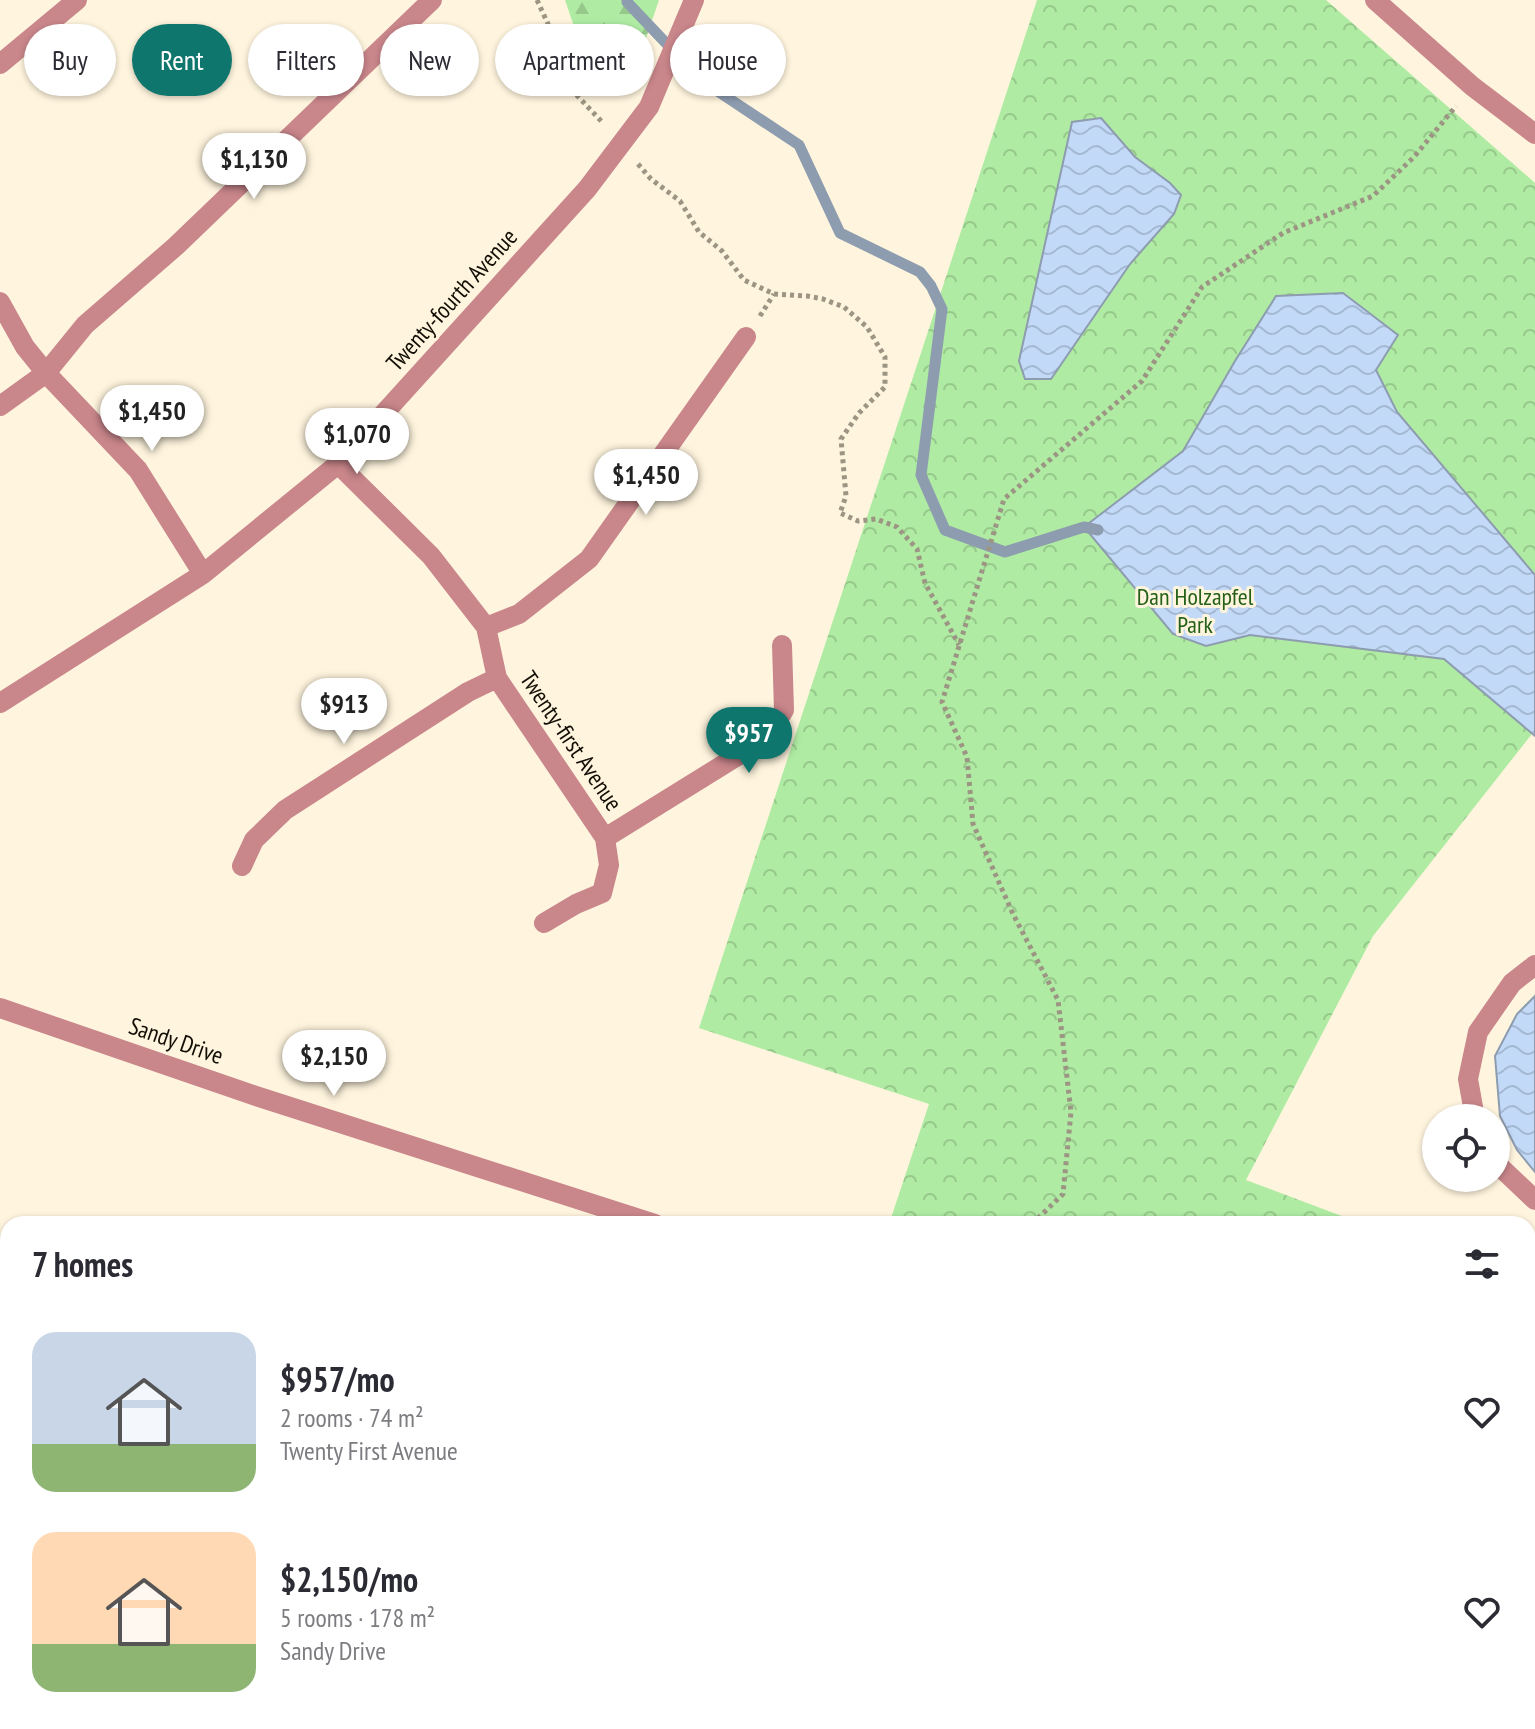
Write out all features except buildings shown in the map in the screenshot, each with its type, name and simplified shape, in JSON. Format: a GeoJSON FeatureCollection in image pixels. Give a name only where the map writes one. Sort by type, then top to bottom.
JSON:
{"type":"FeatureCollection","features":[{"type":"Feature","properties":{"kind":"street"},"geometry":{"type":"LineString","coordinates":[[0,64],[77,0]]}},
{"type":"Feature","properties":{"kind":"street"},"geometry":{"type":"LineString","coordinates":[[0,406],[46,373],[85,325],[176,246],[432,0]]}},
{"type":"Feature","properties":{"kind":"street"},"geometry":{"type":"LineString","coordinates":[[1375,0],[1472,86],[1535,134]]}},
{"type":"Feature","properties":{"kind":"street","name":"Twenty-fourth Avenue"},"geometry":{"type":"LineString","coordinates":[[0,703],[203,574],[338,464],[587,189],[621,145],[649,107],[690,8]]}},
{"type":"Feature","properties":{"kind":"street"},"geometry":{"type":"LineString","coordinates":[[0,302],[25,347],[46,373],[138,470],[203,574]]}},
{"type":"Feature","properties":{"kind":"street"},"geometry":{"type":"LineString","coordinates":[[486,627],[519,614],[589,559],[746,337]]}},
{"type":"Feature","properties":{"kind":"street","name":"Twenty-first Avenue"},"geometry":{"type":"LineString","coordinates":[[338,464],[431,556],[486,627],[497,678],[605,838],[609,865],[602,893],[544,923]]}},
{"type":"Feature","properties":{"kind":"street"},"geometry":{"type":"LineString","coordinates":[[605,838],[768,737],[784,710],[782,645]]}},
{"type":"Feature","properties":{"kind":"street"},"geometry":{"type":"LineString","coordinates":[[242,866],[254,840],[285,810],[468,692],[497,678]]}},
{"type":"Feature","properties":{"kind":"street"},"geometry":{"type":"LineString","coordinates":[[1472,1104],[1468,1079],[1478,1032],[1512,983],[1535,965]]}},
{"type":"Feature","properties":{"kind":"street","name":"Sandy Drive"},"geometry":{"type":"LineString","coordinates":[[0,1008],[259,1097],[630,1216]]}},
{"type":"Feature","properties":{"kind":"street"},"geometry":{"type":"LineString","coordinates":[[1510,1176],[1535,1200]]}},
{"type":"Feature","properties":{"kind":"path"},"geometry":{"type":"LineString","coordinates":[[537,0],[548,24],[558,65],[570,88],[651,179],[680,201],[699,232],[722,251],[744,280],[774,294],[807,296],[844,307],[867,327],[885,357],[885,387],[859,413],[841,439],[846,496],[840,513],[858,521],[876,519],[897,527],[917,549],[925,583],[960,646]]}},
{"type":"Feature","properties":{"kind":"path"},"geometry":{"type":"LineString","coordinates":[[1040,1216],[1063,1194],[1071,1112],[1058,1000],[1013,914],[973,824],[967,757],[942,702],[1004,499],[1142,381],[1202,287],[1283,233],[1373,196],[1414,157],[1472,86]]}},
{"type":"Feature","properties":{"kind":"green space"},"geometry":{"type":"Polygon","coordinates":[[[565,0],[659,0],[651,24],[573,24],[565,0]]]}},
{"type":"Feature","properties":{"kind":"green space","name":"Dan Holzapfel Park"},"geometry":{"type":"Polygon","coordinates":[[[1037,0],[1326,0],[1535,183],[1535,730],[1373,936],[1246,1180],[1342,1216],[892,1216],[929,1104],[699,1028],[1037,0]]]}},
{"type":"Feature","properties":{"kind":"water"},"geometry":{"type":"Polygon","coordinates":[[[1101,118],[1135,157],[1181,195],[1174,214],[1130,264],[1051,379],[1025,379],[1019,361],[1072,122],[1101,118]]]}},
{"type":"Feature","properties":{"kind":"water"},"geometry":{"type":"Polygon","coordinates":[[[1343,293],[1398,335],[1376,370],[1397,412],[1535,575],[1535,736],[1444,659],[1250,635],[1206,646],[1173,634],[1084,527],[1183,451],[1276,296],[1343,293]]]}},
{"type":"Feature","properties":{"kind":"water"},"geometry":{"type":"Polygon","coordinates":[[[1535,996],[1535,1172],[1510,1136],[1510,1104],[1499,1104],[1495,1056],[1517,1014],[1535,996]]]}},
{"type":"Feature","properties":{"kind":"waterway"},"geometry":{"type":"LineString","coordinates":[[627,0],[701,80],[799,145],[840,233],[920,272],[931,286],[942,309],[921,475],[945,530],[1005,552],[1084,527],[1098,530]]}}]}
